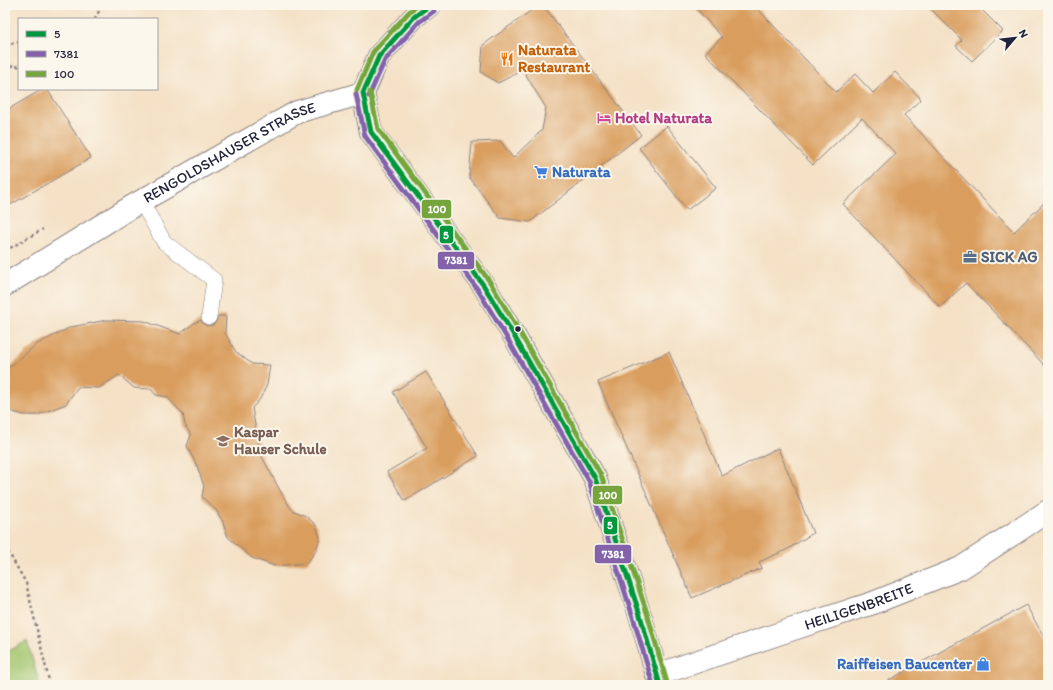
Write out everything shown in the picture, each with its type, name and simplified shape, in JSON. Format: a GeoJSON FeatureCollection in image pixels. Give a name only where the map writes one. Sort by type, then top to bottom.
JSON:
{"type":"FeatureCollection","features":[{"type":"Feature","properties":{"kind":"street"},"geometry":{"type":"LineString","coordinates":[[430,5],[414,17],[378,56],[363,93],[371,132],[484,286],[595,478],[640,615],[658,680]]}},
{"type":"Feature","properties":{"kind":"street","name":"RENGOLDSHAUSER STRASSE"},"geometry":{"type":"LineString","coordinates":[[5,285],[141,201],[297,112],[363,93]]}},
{"type":"Feature","properties":{"kind":"street","name":"HEILIGENBREITE"},"geometry":{"type":"LineString","coordinates":[[658,680],[778,634],[873,603],[961,568],[1048,511]]}},
{"type":"Feature","properties":{"kind":"lane"},"geometry":{"type":"LineString","coordinates":[[141,201],[164,242],[214,280],[209,317]]}},
{"type":"Feature","properties":{"kind":"path"},"geometry":{"type":"LineString","coordinates":[[96,18],[102,5]]}},
{"type":"Feature","properties":{"kind":"path"},"geometry":{"type":"LineString","coordinates":[[5,45],[18,42]]}},
{"type":"Feature","properties":{"kind":"path"},"geometry":{"type":"LineString","coordinates":[[5,68],[16,65],[18,66]]}},
{"type":"Feature","properties":{"kind":"path"},"geometry":{"type":"LineString","coordinates":[[5,546],[26,583],[50,685]]}},
{"type":"Feature","properties":{"kind":"green space"},"geometry":{"type":"Polygon","coordinates":[[[27,641],[40,685],[5,685],[5,653],[27,641]]]}},
{"type":"Feature","properties":{"kind":"building"},"geometry":{"type":"Polygon","coordinates":[[[539,5],[543,5],[641,135],[530,222],[500,218],[469,177],[472,142],[500,141],[513,158],[542,130],[546,108],[523,70],[498,83],[481,72],[483,45],[539,5]]]}},
{"type":"Feature","properties":{"kind":"building"},"geometry":{"type":"Polygon","coordinates":[[[693,5],[754,5],[836,92],[855,74],[873,93],[895,72],[921,99],[904,115],[1014,232],[1048,199],[1048,369],[966,283],[940,307],[843,204],[896,154],[862,118],[813,165],[705,53],[722,37],[693,5]]]}},
{"type":"Feature","properties":{"kind":"building"},"geometry":{"type":"Polygon","coordinates":[[[927,5],[977,5],[1003,31],[972,61],[956,46],[962,40],[927,5]]]}},
{"type":"Feature","properties":{"kind":"building"},"geometry":{"type":"Polygon","coordinates":[[[41,90],[48,90],[91,158],[5,208],[5,111],[41,90]]]}},
{"type":"Feature","properties":{"kind":"building"},"geometry":{"type":"Polygon","coordinates":[[[667,126],[716,188],[687,210],[639,148],[667,126]]]}},
{"type":"Feature","properties":{"kind":"building","name":"Kaspar Hauser Schule"},"geometry":{"type":"Polygon","coordinates":[[[218,316],[226,316],[225,333],[236,352],[252,364],[270,365],[267,385],[260,399],[252,408],[257,436],[262,457],[292,510],[306,516],[316,525],[320,538],[316,551],[307,563],[275,566],[252,558],[228,537],[223,522],[216,510],[202,497],[204,486],[197,466],[187,446],[191,435],[185,425],[183,414],[167,397],[156,395],[151,389],[134,388],[119,375],[99,388],[78,387],[66,404],[37,415],[24,415],[13,412],[5,407],[5,371],[37,344],[71,327],[107,320],[144,321],[180,334],[194,323],[201,320],[203,324],[207,326],[213,325],[218,316]]]}},
{"type":"Feature","properties":{"kind":"building"},"geometry":{"type":"Polygon","coordinates":[[[669,352],[722,476],[778,448],[813,533],[788,549],[759,562],[762,568],[692,598],[598,382],[669,352]]]}},
{"type":"Feature","properties":{"kind":"building"},"geometry":{"type":"Polygon","coordinates":[[[426,372],[478,456],[405,501],[387,472],[427,448],[393,392],[426,372]]]}},
{"type":"Feature","properties":{"kind":"building","name":"Raiffeisen Baucenter"},"geometry":{"type":"Polygon","coordinates":[[[1026,605],[1048,644],[1048,685],[880,685],[1026,605]]]}},
{"type":"Feature","properties":{"kind":"transit line","name":"100"},"geometry":{"type":"LineString","coordinates":[[357,90],[373,52],[409,12],[418,5]]}},
{"type":"Feature","properties":{"kind":"transit line","name":"5"},"geometry":{"type":"LineString","coordinates":[[363,93],[379,56],[414,17],[430,5]]}},
{"type":"Feature","properties":{"kind":"transit line","name":"7381"},"geometry":{"type":"LineString","coordinates":[[369,96],[385,60],[419,22],[434,11]]}},
{"type":"Feature","properties":{"kind":"transit line","name":"100"},"geometry":{"type":"LineString","coordinates":[[370,92],[378,129],[490,282],[601,475],[647,613],[667,683]]}},
{"type":"Feature","properties":{"kind":"transit line","name":"5"},"geometry":{"type":"LineString","coordinates":[[363,93],[371,132],[484,286],[595,478],[640,615],[660,685]]}},
{"type":"Feature","properties":{"kind":"transit line","name":"7381"},"geometry":{"type":"LineString","coordinates":[[356,94],[365,136],[478,290],[589,481],[633,617],[653,685]]}},
{"type":"Feature","properties":{"kind":"place","name":"Naturata Restaurant"},"geometry":{"type":"Point","coordinates":[507,59]}},
{"type":"Feature","properties":{"kind":"place","name":"Hotel Naturata"},"geometry":{"type":"Point","coordinates":[604,118]}},
{"type":"Feature","properties":{"kind":"place","name":"Naturata"},"geometry":{"type":"Point","coordinates":[541,172]}},
{"type":"Feature","properties":{"kind":"place","name":"SICK AG"},"geometry":{"type":"Point","coordinates":[970,257]}},
{"type":"Feature","properties":{"kind":"place","name":"Kaspar Hauser Schule"},"geometry":{"type":"Point","coordinates":[223,441]}},
{"type":"Feature","properties":{"kind":"place","name":"Raiffeisen Baucenter"},"geometry":{"type":"Point","coordinates":[983,664]}}]}
